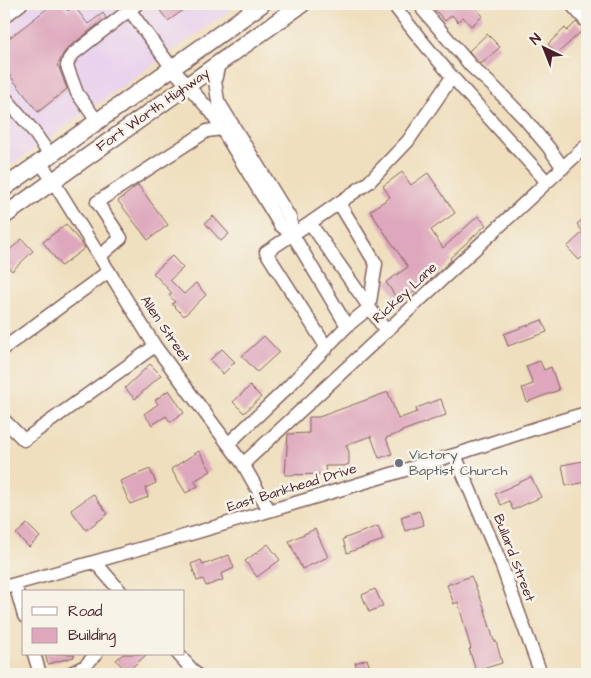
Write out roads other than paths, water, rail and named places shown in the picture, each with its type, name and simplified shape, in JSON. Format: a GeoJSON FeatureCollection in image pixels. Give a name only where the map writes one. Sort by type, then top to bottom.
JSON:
{"type":"FeatureCollection","features":[{"type":"Feature","properties":{"kind":"main road","name":"Fort Worth Highway"},"geometry":{"type":"LineString","coordinates":[[4,216],[302,4]]}},
{"type":"Feature","properties":{"kind":"main road","name":"Fort Worth Highway"},"geometry":{"type":"LineString","coordinates":[[4,188],[256,6]]}},
{"type":"Feature","properties":{"kind":"street"},"geometry":{"type":"LineString","coordinates":[[4,17],[21,4]]}},
{"type":"Feature","properties":{"kind":"street"},"geometry":{"type":"LineString","coordinates":[[393,4],[452,76],[547,182]]}},
{"type":"Feature","properties":{"kind":"street"},"geometry":{"type":"LineString","coordinates":[[422,4],[423,10],[456,49],[524,118],[563,168]]}},
{"type":"Feature","properties":{"kind":"street"},"geometry":{"type":"LineString","coordinates":[[571,4],[587,22]]}},
{"type":"Feature","properties":{"kind":"street"},"geometry":{"type":"LineString","coordinates":[[97,122],[77,93],[67,63],[73,54],[131,5],[172,68],[212,113],[285,222]]}},
{"type":"Feature","properties":{"kind":"street"},"geometry":{"type":"LineString","coordinates":[[219,63],[215,80],[218,101],[285,222],[347,326]]}},
{"type":"Feature","properties":{"kind":"street"},"geometry":{"type":"LineString","coordinates":[[326,348],[266,252],[369,182],[408,141],[452,76]]}},
{"type":"Feature","properties":{"kind":"street","name":"Allen Street"},"geometry":{"type":"LineString","coordinates":[[4,96],[31,128],[53,180],[155,346],[243,464],[269,510]]}},
{"type":"Feature","properties":{"kind":"street"},"geometry":{"type":"LineString","coordinates":[[100,256],[122,238],[97,202],[207,131],[221,129]]}},
{"type":"Feature","properties":{"kind":"street","name":"Rickey Lane"},"geometry":{"type":"LineString","coordinates":[[243,464],[587,145]]}},
{"type":"Feature","properties":{"kind":"street"},"geometry":{"type":"LineString","coordinates":[[228,444],[287,388],[347,326],[370,308],[376,264],[339,203]]}},
{"type":"Feature","properties":{"kind":"street"},"geometry":{"type":"LineString","coordinates":[[310,223],[386,331]]}},
{"type":"Feature","properties":{"kind":"street"},"geometry":{"type":"LineString","coordinates":[[4,348],[109,271]]}},
{"type":"Feature","properties":{"kind":"street"},"geometry":{"type":"LineString","coordinates":[[4,420],[24,440],[155,346]]}},
{"type":"Feature","properties":{"kind":"street","name":"East Bankhead Drive"},"geometry":{"type":"LineString","coordinates":[[9,585],[95,562],[587,413]]}},
{"type":"Feature","properties":{"kind":"street","name":"Bullard Street"},"geometry":{"type":"LineString","coordinates":[[455,454],[500,561],[541,674]]}},
{"type":"Feature","properties":{"kind":"street"},"geometry":{"type":"LineString","coordinates":[[95,562],[119,590]]}},
{"type":"Feature","properties":{"kind":"street"},"geometry":{"type":"LineString","coordinates":[[9,585],[22,612]]}},
{"type":"Feature","properties":{"kind":"street"},"geometry":{"type":"LineString","coordinates":[[35,656],[40,674]]}},
{"type":"Feature","properties":{"kind":"street"},"geometry":{"type":"LineString","coordinates":[[69,674],[85,666],[94,656]]}},
{"type":"Feature","properties":{"kind":"street"},"geometry":{"type":"LineString","coordinates":[[180,656],[196,674]]}},
{"type":"Feature","properties":{"kind":"place","name":"Victory Baptist Church"},"geometry":{"type":"Point","coordinates":[399,463]}}]}
